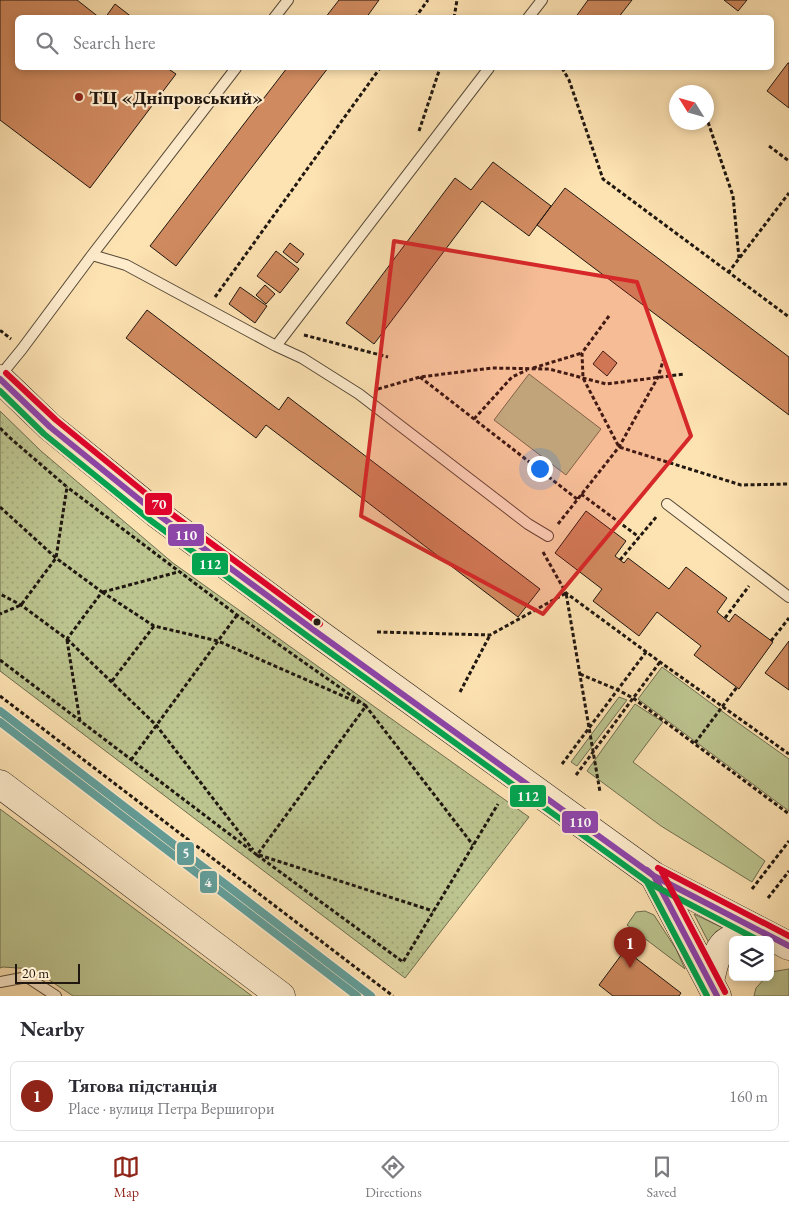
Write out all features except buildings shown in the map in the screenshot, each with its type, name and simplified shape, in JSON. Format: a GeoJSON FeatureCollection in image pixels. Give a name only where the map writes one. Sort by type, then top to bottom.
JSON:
{"type":"FeatureCollection","features":[{"type":"Feature","properties":{"kind":"main road"},"geometry":{"type":"LineString","coordinates":[[0,377],[50,427],[156,513],[315,631],[654,876],[789,946]]}},
{"type":"Feature","properties":{"kind":"main road"},"geometry":{"type":"LineString","coordinates":[[0,784],[281,996]]}},
{"type":"Feature","properties":{"kind":"main road"},"geometry":{"type":"LineString","coordinates":[[654,876],[714,989]]}},
{"type":"Feature","properties":{"kind":"main road"},"geometry":{"type":"LineString","coordinates":[[714,989],[716,957],[726,943],[740,936],[760,931]]}},
{"type":"Feature","properties":{"kind":"lane"},"geometry":{"type":"LineString","coordinates":[[276,15],[288,0]]}},
{"type":"Feature","properties":{"kind":"lane"},"geometry":{"type":"LineString","coordinates":[[530,15],[542,0]]}},
{"type":"Feature","properties":{"kind":"lane"},"geometry":{"type":"LineString","coordinates":[[0,377],[234,70]]}},
{"type":"Feature","properties":{"kind":"lane"},"geometry":{"type":"LineString","coordinates":[[276,346],[487,70]]}},
{"type":"Feature","properties":{"kind":"lane"},"geometry":{"type":"LineString","coordinates":[[92,255],[126,265],[276,346],[302,358],[359,394],[528,524],[548,536]]}},
{"type":"Feature","properties":{"kind":"lane"},"geometry":{"type":"LineString","coordinates":[[667,504],[789,596]]}},
{"type":"Feature","properties":{"kind":"lane"},"geometry":{"type":"LineString","coordinates":[[0,982],[27,977],[56,996]]}},
{"type":"Feature","properties":{"kind":"path"},"geometry":{"type":"LineString","coordinates":[[418,15],[428,0]]}},
{"type":"Feature","properties":{"kind":"path"},"geometry":{"type":"LineString","coordinates":[[454,15],[456,0]]}},
{"type":"Feature","properties":{"kind":"path"},"geometry":{"type":"LineString","coordinates":[[207,308],[379,70]]}},
{"type":"Feature","properties":{"kind":"path"},"geometry":{"type":"LineString","coordinates":[[419,132],[439,70]]}},
{"type":"Feature","properties":{"kind":"path"},"geometry":{"type":"LineString","coordinates":[[563,70],[569,80],[603,179],[789,317]]}},
{"type":"Feature","properties":{"kind":"path"},"geometry":{"type":"LineString","coordinates":[[711,130],[733,196],[739,258]]}},
{"type":"Feature","properties":{"kind":"path"},"geometry":{"type":"LineString","coordinates":[[770,146],[789,161]]}},
{"type":"Feature","properties":{"kind":"path"},"geometry":{"type":"LineString","coordinates":[[728,273],[789,194]]}},
{"type":"Feature","properties":{"kind":"path"},"geometry":{"type":"LineString","coordinates":[[474,419],[512,377],[529,369],[582,353],[609,316]]}},
{"type":"Feature","properties":{"kind":"path"},"geometry":{"type":"LineString","coordinates":[[287,331],[388,357]]}},
{"type":"Feature","properties":{"kind":"path"},"geometry":{"type":"LineString","coordinates":[[582,353],[583,378],[618,447],[741,485],[789,484]]}},
{"type":"Feature","properties":{"kind":"path"},"geometry":{"type":"LineString","coordinates":[[548,536],[618,447],[658,377],[664,358]]}},
{"type":"Feature","properties":{"kind":"path"},"geometry":{"type":"LineString","coordinates":[[359,394],[420,377],[492,368],[549,369],[606,384],[685,374]]}},
{"type":"Feature","properties":{"kind":"path"},"geometry":{"type":"LineString","coordinates":[[420,377],[578,499]]}},
{"type":"Feature","properties":{"kind":"path"},"geometry":{"type":"LineString","coordinates":[[0,428],[67,487],[178,572],[366,706],[473,845]]}},
{"type":"Feature","properties":{"kind":"path"},"geometry":{"type":"LineString","coordinates":[[0,614],[21,606],[56,558],[67,487]]}},
{"type":"Feature","properties":{"kind":"path"},"geometry":{"type":"LineString","coordinates":[[581,494],[639,537]]}},
{"type":"Feature","properties":{"kind":"path"},"geometry":{"type":"LineString","coordinates":[[620,560],[667,504]]}},
{"type":"Feature","properties":{"kind":"path"},"geometry":{"type":"LineString","coordinates":[[0,507],[56,558],[102,592],[154,626],[218,640],[366,706]]}},
{"type":"Feature","properties":{"kind":"path"},"geometry":{"type":"LineString","coordinates":[[528,524],[566,593],[600,792]]}},
{"type":"Feature","properties":{"kind":"path"},"geometry":{"type":"LineString","coordinates":[[80,721],[67,639],[102,592],[178,572]]}},
{"type":"Feature","properties":{"kind":"path"},"geometry":{"type":"LineString","coordinates":[[725,618],[759,574]]}},
{"type":"Feature","properties":{"kind":"path"},"geometry":{"type":"LineString","coordinates":[[378,632],[490,635],[566,593]]}},
{"type":"Feature","properties":{"kind":"path"},"geometry":{"type":"LineString","coordinates":[[566,593],[789,754]]}},
{"type":"Feature","properties":{"kind":"path"},"geometry":{"type":"LineString","coordinates":[[0,594],[21,606],[67,639],[156,725],[256,854],[433,911]]}},
{"type":"Feature","properties":{"kind":"path"},"geometry":{"type":"LineString","coordinates":[[131,760],[237,615]]}},
{"type":"Feature","properties":{"kind":"path"},"geometry":{"type":"LineString","coordinates":[[771,641],[789,618]]}},
{"type":"Feature","properties":{"kind":"path"},"geometry":{"type":"LineString","coordinates":[[112,681],[154,626]]}},
{"type":"Feature","properties":{"kind":"path"},"geometry":{"type":"LineString","coordinates":[[460,692],[490,635]]}},
{"type":"Feature","properties":{"kind":"path"},"geometry":{"type":"LineString","coordinates":[[562,764],[646,652]]}},
{"type":"Feature","properties":{"kind":"path"},"geometry":{"type":"LineString","coordinates":[[0,660],[402,962],[498,804]]}},
{"type":"Feature","properties":{"kind":"path"},"geometry":{"type":"LineString","coordinates":[[576,774],[660,662]]}},
{"type":"Feature","properties":{"kind":"path"},"geometry":{"type":"LineString","coordinates":[[580,674],[633,698],[789,814]]}},
{"type":"Feature","properties":{"kind":"path"},"geometry":{"type":"LineString","coordinates":[[694,743],[737,687]]}},
{"type":"Feature","properties":{"kind":"path"},"geometry":{"type":"LineString","coordinates":[[0,696],[392,996]]}},
{"type":"Feature","properties":{"kind":"path"},"geometry":{"type":"LineString","coordinates":[[256,854],[366,706]]}},
{"type":"Feature","properties":{"kind":"path"},"geometry":{"type":"LineString","coordinates":[[752,889],[789,840]]}},
{"type":"Feature","properties":{"kind":"path"},"geometry":{"type":"LineString","coordinates":[[768,898],[789,871]]}},
{"type":"Feature","properties":{"kind":"highlighted area"},"geometry":{"type":"Polygon","coordinates":[[[394,241],[637,282],[691,436],[543,614],[361,516],[394,241]]]}},
{"type":"Feature","properties":{"kind":"green space"},"geometry":{"type":"Polygon","coordinates":[[[529,374],[601,429],[566,475],[494,420],[529,374]]]}},
{"type":"Feature","properties":{"kind":"green space"},"geometry":{"type":"Polygon","coordinates":[[[0,411],[41,451],[173,563],[529,817],[405,978],[0,671],[0,411]]]}},
{"type":"Feature","properties":{"kind":"green space"},"geometry":{"type":"Polygon","coordinates":[[[662,667],[789,759],[789,811],[638,699],[662,667]]]}},
{"type":"Feature","properties":{"kind":"green space"},"geometry":{"type":"Polygon","coordinates":[[[619,697],[627,700],[577,766],[571,762],[619,697]]]}},
{"type":"Feature","properties":{"kind":"green space"},"geometry":{"type":"Polygon","coordinates":[[[635,704],[663,722],[633,762],[765,861],[752,882],[661,826],[587,771],[635,704]]]}},
{"type":"Feature","properties":{"kind":"green space"},"geometry":{"type":"Polygon","coordinates":[[[0,809],[252,996],[73,996],[33,969],[0,968],[0,809]]]}},
{"type":"Feature","properties":{"kind":"green space"},"geometry":{"type":"Polygon","coordinates":[[[645,911],[654,915],[676,949],[685,969],[627,925],[636,912],[645,911]]]}},
{"type":"Feature","properties":{"kind":"green space"},"geometry":{"type":"Polygon","coordinates":[[[694,914],[725,929],[716,932],[709,943],[694,914]]]}},
{"type":"Feature","properties":{"kind":"green space"},"geometry":{"type":"Polygon","coordinates":[[[789,969],[789,996],[754,996],[756,988],[762,981],[774,981],[774,972],[789,969]]]}},
{"type":"Feature","properties":{"kind":"transit line","name":"70"},"geometry":{"type":"LineString","coordinates":[[6,373],[56,420],[161,506],[320,624]]}},
{"type":"Feature","properties":{"kind":"transit line","name":"110"},"geometry":{"type":"LineString","coordinates":[[0,379],[50,427],[156,513],[315,631],[654,876],[789,946]]}},
{"type":"Feature","properties":{"kind":"transit line","name":"112"},"geometry":{"type":"LineString","coordinates":[[0,391],[44,434],[150,520],[310,638],[649,883],[750,936]]}},
{"type":"Feature","properties":{"kind":"transit line","name":"5"},"geometry":{"type":"LineString","coordinates":[[0,711],[371,996]]}},
{"type":"Feature","properties":{"kind":"transit line","name":"4"},"geometry":{"type":"LineString","coordinates":[[0,722],[357,996]]}},
{"type":"Feature","properties":{"kind":"transit line","name":"70"},"geometry":{"type":"LineString","coordinates":[[658,868],[789,936]]}},
{"type":"Feature","properties":{"kind":"transit line","name":"110"},"geometry":{"type":"LineString","coordinates":[[647,870],[654,876],[717,996]]}},
{"type":"Feature","properties":{"kind":"transit line","name":"70"},"geometry":{"type":"LineString","coordinates":[[662,872],[725,992]]}},
{"type":"Feature","properties":{"kind":"transit line","name":"112"},"geometry":{"type":"LineString","coordinates":[[641,877],[647,882],[707,996]]}},
{"type":"Feature","properties":{"kind":"place","name":"ТЦ «Дніпровський»"},"geometry":{"type":"Point","coordinates":[79,97]}},
{"type":"Feature","properties":{"kind":"place","name":"Тягова пiдстанцiя"},"geometry":{"type":"Point","coordinates":[630,968]}}]}
